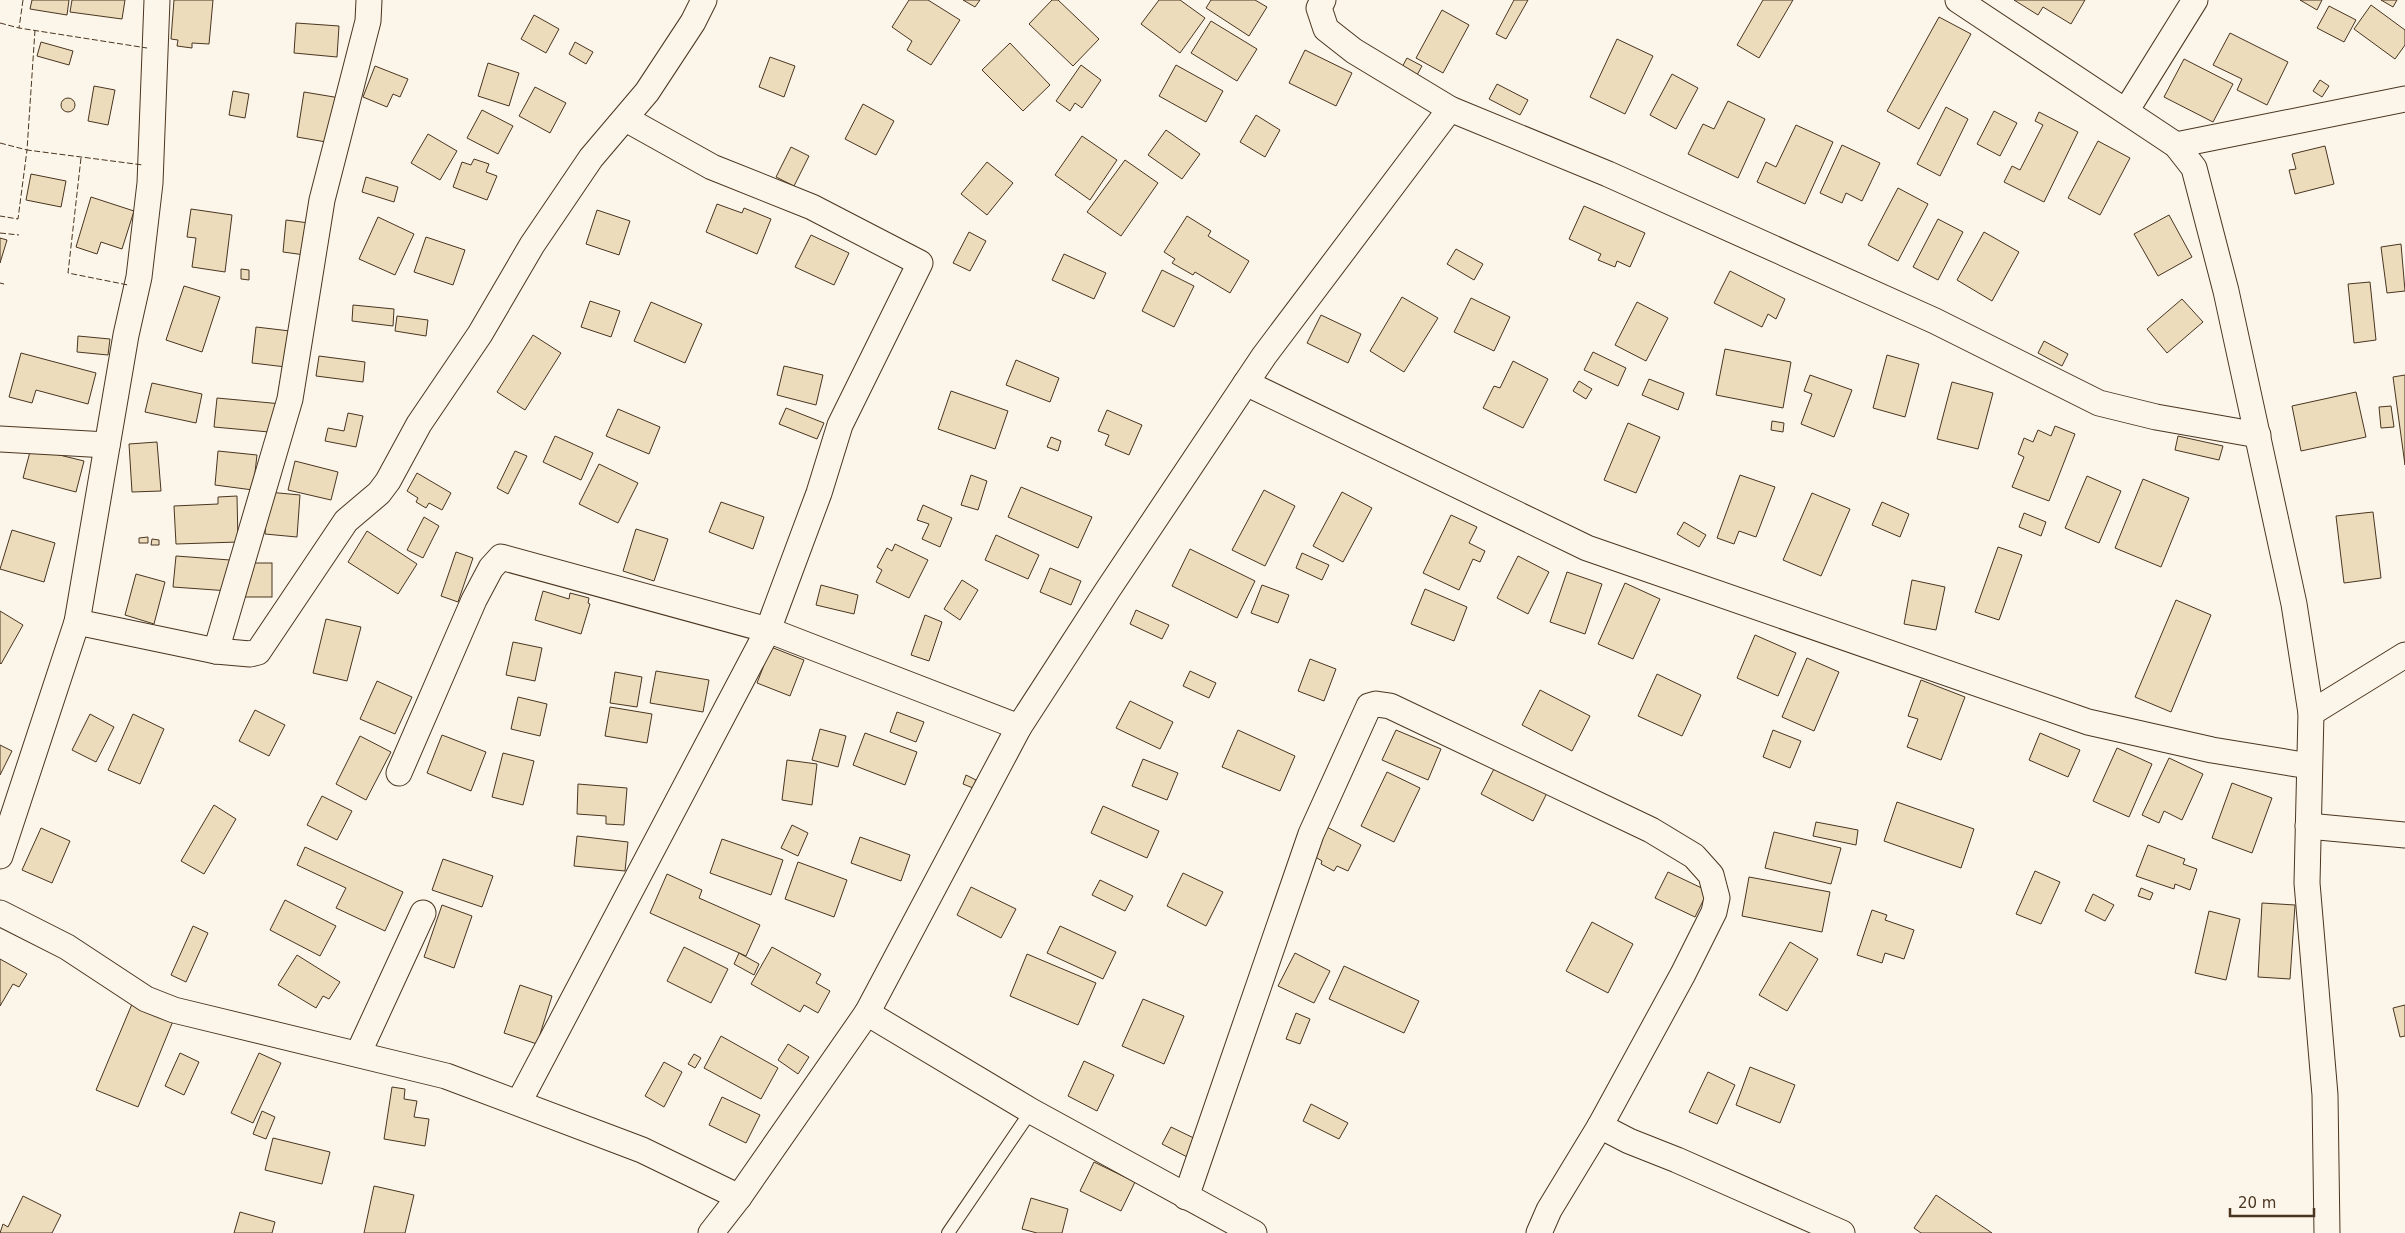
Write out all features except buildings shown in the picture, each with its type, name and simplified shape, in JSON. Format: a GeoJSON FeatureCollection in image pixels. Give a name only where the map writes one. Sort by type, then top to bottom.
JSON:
{"type":"FeatureCollection","features":[{"type":"Feature","properties":{"kind":"street"},"geometry":{"type":"LineString","coordinates":[[0,856],[77,622],[126,335],[139,277],[150,183],[157,0]]}},
{"type":"Feature","properties":{"kind":"street"},"geometry":{"type":"LineString","coordinates":[[216,651],[290,399],[322,200],[368,21],[369,0]]}},
{"type":"Feature","properties":{"kind":"street"},"geometry":{"type":"LineString","coordinates":[[77,622],[216,651],[250,654],[258,652],[346,521],[379,493],[388,481],[420,424],[480,334],[532,245],[591,158],[626,119],[667,62],[704,0]]}},
{"type":"Feature","properties":{"kind":"street"},"geometry":{"type":"LineString","coordinates":[[1323,0],[1319,8],[1326,29],[1354,51],[1450,109],[1608,174],[1935,321],[2099,403],[2156,417],[2258,435]]}},
{"type":"Feature","properties":{"kind":"street"},"geometry":{"type":"LineString","coordinates":[[1958,0],[2176,145],[2194,168],[2202,192],[2258,435],[2294,604],[2311,713],[2307,883],[2325,1095],[2327,1233]]}},
{"type":"Feature","properties":{"kind":"street"},"geometry":{"type":"LineString","coordinates":[[2126,111],[2195,0]]}},
{"type":"Feature","properties":{"kind":"street"},"geometry":{"type":"LineString","coordinates":[[2176,145],[2405,100]]}},
{"type":"Feature","properties":{"kind":"street"},"geometry":{"type":"LineString","coordinates":[[710,1233],[739,1197],[867,1013],[1020,727],[1107,591],[1264,356],[1450,109]]}},
{"type":"Feature","properties":{"kind":"street"},"geometry":{"type":"LineString","coordinates":[[519,1102],[768,630],[819,494],[840,425],[920,263],[812,207],[712,167],[626,119]]}},
{"type":"Feature","properties":{"kind":"street"},"geometry":{"type":"LineString","coordinates":[[1246,383],[1587,548],[2088,722],[2212,750],[2309,766]]}},
{"type":"Feature","properties":{"kind":"street"},"geometry":{"type":"LineString","coordinates":[[0,439],[107,445]]}},
{"type":"Feature","properties":{"kind":"street"},"geometry":{"type":"LineString","coordinates":[[399,773],[474,600],[490,568],[501,557],[768,630],[1020,727]]}},
{"type":"Feature","properties":{"kind":"street"},"geometry":{"type":"LineString","coordinates":[[2311,713],[2405,655]]}},
{"type":"Feature","properties":{"kind":"street"},"geometry":{"type":"LineString","coordinates":[[1186,1197],[1312,834],[1369,706],[1376,704],[1390,706],[1651,830],[1694,856],[1712,875],[1717,898],[1714,912],[1683,974],[1600,1126],[1549,1210],[1539,1233]]}},
{"type":"Feature","properties":{"kind":"street"},"geometry":{"type":"LineString","coordinates":[[2308,826],[2405,836]]}},
{"type":"Feature","properties":{"kind":"street"},"geometry":{"type":"LineString","coordinates":[[0,914],[67,947],[146,998],[174,1010],[446,1076],[642,1150],[739,1197]]}},
{"type":"Feature","properties":{"kind":"street"},"geometry":{"type":"LineString","coordinates":[[358,1054],[423,914]]}},
{"type":"Feature","properties":{"kind":"street"},"geometry":{"type":"LineString","coordinates":[[867,1013],[1031,1111],[1254,1233]]}},
{"type":"Feature","properties":{"kind":"street"},"geometry":{"type":"LineString","coordinates":[[1600,1126],[1629,1141],[1678,1160],[1842,1233]]}},
{"type":"Feature","properties":{"kind":"lane"},"geometry":{"type":"LineString","coordinates":[[948,1233],[1031,1111]]}},
{"type":"Feature","properties":{"kind":"fence"},"geometry":{"type":"LineString","coordinates":[[23,0],[19,28],[147,48]]}},
{"type":"Feature","properties":{"kind":"fence"},"geometry":{"type":"LineString","coordinates":[[0,23],[19,28]]}},
{"type":"Feature","properties":{"kind":"fence"},"geometry":{"type":"LineString","coordinates":[[35,30],[27,150],[143,165]]}},
{"type":"Feature","properties":{"kind":"fence"},"geometry":{"type":"LineString","coordinates":[[0,143],[27,150],[18,219],[0,216]]}},
{"type":"Feature","properties":{"kind":"fence"},"geometry":{"type":"LineString","coordinates":[[81,158],[68,273],[128,285]]}},
{"type":"Feature","properties":{"kind":"fence"},"geometry":{"type":"LineString","coordinates":[[0,233],[19,235]]}},
{"type":"Feature","properties":{"kind":"fence"},"geometry":{"type":"LineString","coordinates":[[0,283],[4,284]]}}]}
